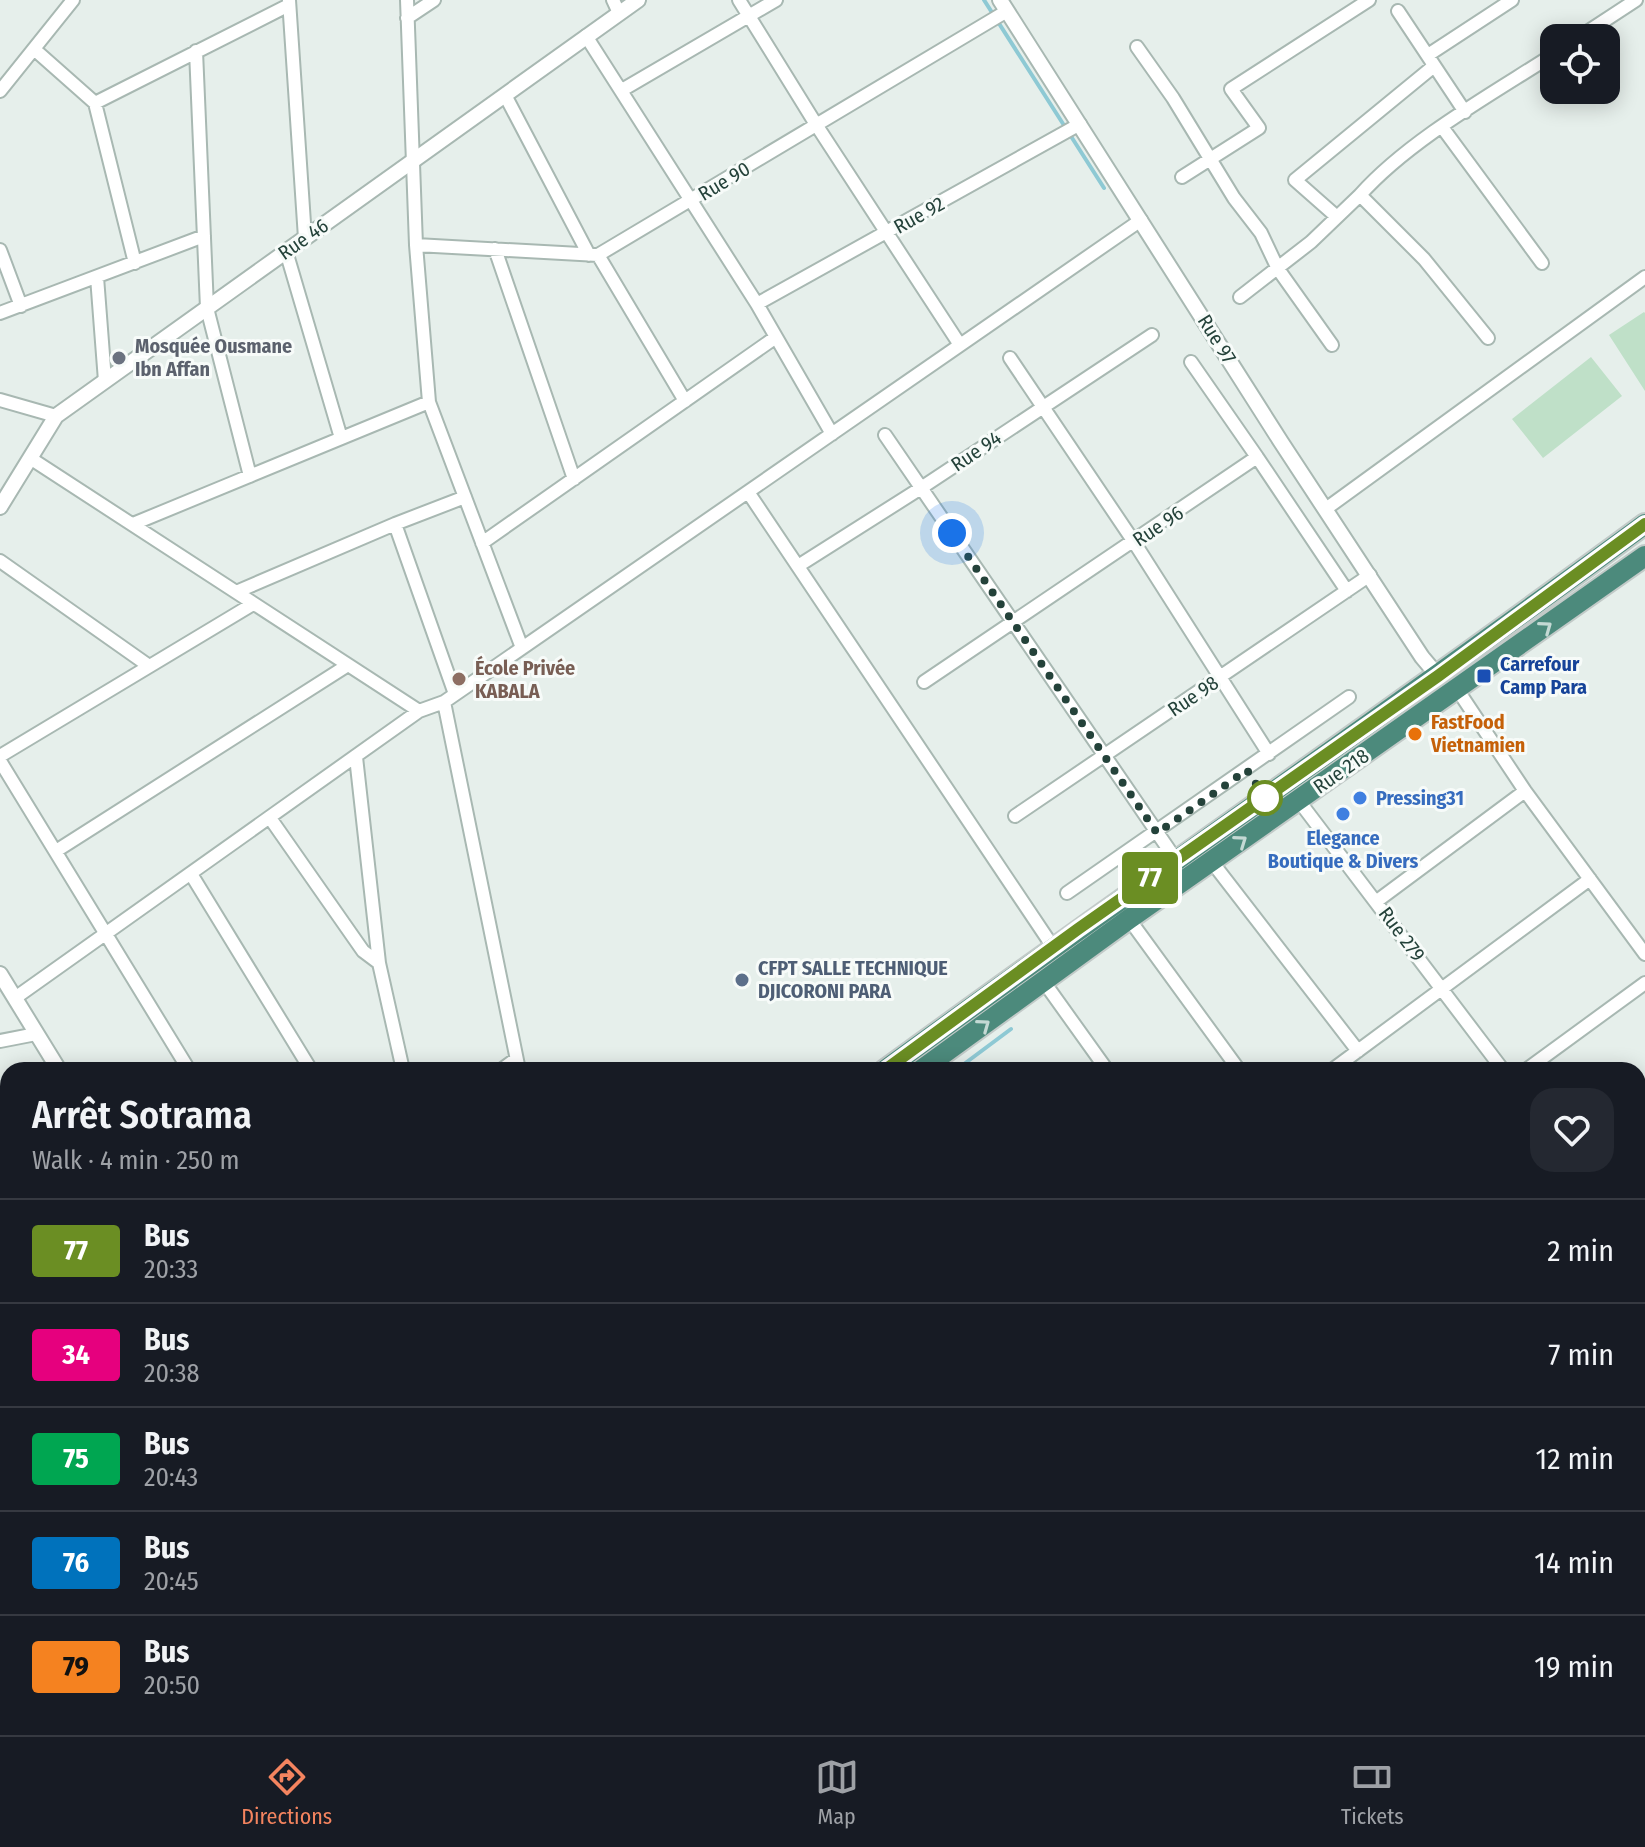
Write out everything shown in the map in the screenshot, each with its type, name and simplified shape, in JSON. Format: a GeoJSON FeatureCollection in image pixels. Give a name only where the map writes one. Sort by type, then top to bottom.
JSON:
{"type":"FeatureCollection","features":[{"type":"Feature","properties":{"kind":"highway","name":"Rue 218"},"geometry":{"type":"LineString","coordinates":[[896,1062],[1053,947],[1438,676],[1645,524]]}},
{"type":"Feature","properties":{"kind":"highway","name":"Rue 218"},"geometry":{"type":"LineString","coordinates":[[932,1062],[1129,919],[1645,556]]}},
{"type":"Feature","properties":{"kind":"street"},"geometry":{"type":"LineString","coordinates":[[0,91],[73,0]]}},
{"type":"Feature","properties":{"kind":"street"},"geometry":{"type":"LineString","coordinates":[[407,0],[416,245],[429,402],[522,648]]}},
{"type":"Feature","properties":{"kind":"street"},"geometry":{"type":"LineString","coordinates":[[407,18],[434,0]]}},
{"type":"Feature","properties":{"kind":"street","name":"Rue 46"},"geometry":{"type":"LineString","coordinates":[[0,507],[56,416],[586,36],[616,7],[638,0]]}},
{"type":"Feature","properties":{"kind":"street"},"geometry":{"type":"LineString","coordinates":[[739,0],[960,345]]}},
{"type":"Feature","properties":{"kind":"street"},"geometry":{"type":"LineString","coordinates":[[622,90],[776,0]]}},
{"type":"Feature","properties":{"kind":"street"},"geometry":{"type":"LineString","coordinates":[[1182,177],[1259,128],[1231,89],[1369,0]]}},
{"type":"Feature","properties":{"kind":"street"},"geometry":{"type":"LineString","coordinates":[[1337,217],[1295,180],[1431,60],[1512,0]]}},
{"type":"Feature","properties":{"kind":"street"},"geometry":{"type":"LineString","coordinates":[[1599,24],[1636,0]]}},
{"type":"Feature","properties":{"kind":"street"},"geometry":{"type":"LineString","coordinates":[[95,103],[289,3],[305,238]]}},
{"type":"Feature","properties":{"kind":"street"},"geometry":{"type":"LineString","coordinates":[[1398,11],[1465,112]]}},
{"type":"Feature","properties":{"kind":"street","name":"Rue 90"},"geometry":{"type":"LineString","coordinates":[[594,255],[817,126],[999,12]]}},
{"type":"Feature","properties":{"kind":"street","name":"Rue 97"},"geometry":{"type":"LineString","coordinates":[[999,12],[1071,130],[1141,220],[1281,442],[1422,657],[1438,676]]}},
{"type":"Feature","properties":{"kind":"street"},"geometry":{"type":"LineString","coordinates":[[586,36],[757,304],[832,434]]}},
{"type":"Feature","properties":{"kind":"street"},"geometry":{"type":"LineString","coordinates":[[1137,47],[1173,98],[1234,198],[1261,233],[1278,269],[1332,345]]}},
{"type":"Feature","properties":{"kind":"street"},"geometry":{"type":"LineString","coordinates":[[34,49],[95,103],[135,263]]}},
{"type":"Feature","properties":{"kind":"street"},"geometry":{"type":"LineString","coordinates":[[196,51],[207,308],[250,476]]}},
{"type":"Feature","properties":{"kind":"street"},"geometry":{"type":"LineString","coordinates":[[1240,297],[1278,269],[1373,181],[1442,127],[1540,63]]}},
{"type":"Feature","properties":{"kind":"street"},"geometry":{"type":"LineString","coordinates":[[505,95],[594,255],[685,401]]}},
{"type":"Feature","properties":{"kind":"street"},"geometry":{"type":"LineString","coordinates":[[1442,127],[1542,263]]}},
{"type":"Feature","properties":{"kind":"street","name":"Rue 92"},"geometry":{"type":"LineString","coordinates":[[757,304],[1071,130]]}},
{"type":"Feature","properties":{"kind":"street"},"geometry":{"type":"LineString","coordinates":[[1360,195],[1424,259],[1488,338]]}},
{"type":"Feature","properties":{"kind":"street"},"geometry":{"type":"LineString","coordinates":[[15,998],[419,711],[449,698],[1141,220]]}},
{"type":"Feature","properties":{"kind":"street"},"geometry":{"type":"LineString","coordinates":[[0,313],[204,236]]}},
{"type":"Feature","properties":{"kind":"street"},"geometry":{"type":"LineString","coordinates":[[416,245],[594,255]]}},
{"type":"Feature","properties":{"kind":"street"},"geometry":{"type":"LineString","coordinates":[[495,249],[574,479]]}},
{"type":"Feature","properties":{"kind":"street"},"geometry":{"type":"LineString","coordinates":[[0,250],[21,306]]}},
{"type":"Feature","properties":{"kind":"street"},"geometry":{"type":"LineString","coordinates":[[286,251],[341,438]]}},
{"type":"Feature","properties":{"kind":"street"},"geometry":{"type":"LineString","coordinates":[[97,277],[105,381]]}},
{"type":"Feature","properties":{"kind":"street"},"geometry":{"type":"LineString","coordinates":[[1327,508],[1645,277]]}},
{"type":"Feature","properties":{"kind":"street","name":"Rue 94"},"geometry":{"type":"LineString","coordinates":[[798,566],[1152,335]]}},
{"type":"Feature","properties":{"kind":"street"},"geometry":{"type":"LineString","coordinates":[[482,543],[776,337]]}},
{"type":"Feature","properties":{"kind":"street"},"geometry":{"type":"LineString","coordinates":[[1010,358],[1134,542],[1269,754]]}},
{"type":"Feature","properties":{"kind":"street"},"geometry":{"type":"LineString","coordinates":[[1191,362],[1312,535],[1347,591]]}},
{"type":"Feature","properties":{"kind":"street"},"geometry":{"type":"LineString","coordinates":[[0,400],[56,416]]}},
{"type":"Feature","properties":{"kind":"street"},"geometry":{"type":"LineString","coordinates":[[133,524],[429,402]]}},
{"type":"Feature","properties":{"kind":"street"},"geometry":{"type":"LineString","coordinates":[[885,435],[1176,860]]}},
{"type":"Feature","properties":{"kind":"street","name":"Rue 96"},"geometry":{"type":"LineString","coordinates":[[924,682],[1257,457]]}},
{"type":"Feature","properties":{"kind":"street"},"geometry":{"type":"LineString","coordinates":[[30,458],[419,711]]}},
{"type":"Feature","properties":{"kind":"street"},"geometry":{"type":"LineString","coordinates":[[748,492],[1053,947]]}},
{"type":"Feature","properties":{"kind":"street"},"geometry":{"type":"LineString","coordinates":[[236,592],[465,497]]}},
{"type":"Feature","properties":{"kind":"street"},"geometry":{"type":"LineString","coordinates":[[395,524],[449,698],[517,1062]]}},
{"type":"Feature","properties":{"kind":"street"},"geometry":{"type":"LineString","coordinates":[[0,561],[149,666]]}},
{"type":"Feature","properties":{"kind":"street","name":"Rue 98"},"geometry":{"type":"LineString","coordinates":[[1015,816],[1370,575]]}},
{"type":"Feature","properties":{"kind":"street"},"geometry":{"type":"LineString","coordinates":[[184,1062],[0,758],[253,604]]}},
{"type":"Feature","properties":{"kind":"street"},"geometry":{"type":"LineString","coordinates":[[56,851],[348,665]]}},
{"type":"Feature","properties":{"kind":"street"},"geometry":{"type":"LineString","coordinates":[[1438,676],[1459,689],[1525,791],[1645,954]]}},
{"type":"Feature","properties":{"kind":"street"},"geometry":{"type":"LineString","coordinates":[[1067,893],[1349,697]]}},
{"type":"Feature","properties":{"kind":"street"},"geometry":{"type":"LineString","coordinates":[[356,757],[379,963],[401,1062]]}},
{"type":"Feature","properties":{"kind":"street"},"geometry":{"type":"LineString","coordinates":[[1377,901],[1525,791]]}},
{"type":"Feature","properties":{"kind":"street","name":"Rue 279"},"geometry":{"type":"LineString","coordinates":[[1299,801],[1497,1062]]}},
{"type":"Feature","properties":{"kind":"street"},"geometry":{"type":"LineString","coordinates":[[270,818],[363,951],[379,963]]}},
{"type":"Feature","properties":{"kind":"street"},"geometry":{"type":"LineString","coordinates":[[1212,862],[1358,1051]]}},
{"type":"Feature","properties":{"kind":"street"},"geometry":{"type":"LineString","coordinates":[[191,874],[306,1062]]}},
{"type":"Feature","properties":{"kind":"street"},"geometry":{"type":"LineString","coordinates":[[1343,1062],[1590,879]]}},
{"type":"Feature","properties":{"kind":"street"},"geometry":{"type":"LineString","coordinates":[[1129,919],[1233,1062]]}},
{"type":"Feature","properties":{"kind":"street"},"geometry":{"type":"LineString","coordinates":[[0,974],[54,1062]]}},
{"type":"Feature","properties":{"kind":"street"},"geometry":{"type":"LineString","coordinates":[[1044,982],[1101,1062]]}},
{"type":"Feature","properties":{"kind":"street"},"geometry":{"type":"LineString","coordinates":[[1537,1062],[1645,983]]}},
{"type":"Feature","properties":{"kind":"street"},"geometry":{"type":"LineString","coordinates":[[0,1041],[36,1034]]}},
{"type":"Feature","properties":{"kind":"green space"},"geometry":{"type":"Polygon","coordinates":[[[1645,313],[1645,391],[1609,335],[1645,313]]]}},
{"type":"Feature","properties":{"kind":"green space"},"geometry":{"type":"Polygon","coordinates":[[[1591,357],[1622,396],[1543,458],[1512,419],[1591,357]]]}},
{"type":"Feature","properties":{"kind":"waterway"},"geometry":{"type":"LineString","coordinates":[[984,0],[1104,188]]}},
{"type":"Feature","properties":{"kind":"waterway"},"geometry":{"type":"LineString","coordinates":[[967,1062],[1011,1029]]}},
{"type":"Feature","properties":{"kind":"bus line","name":"77"},"geometry":{"type":"LineString","coordinates":[[896,1062],[1078,929],[1438,676],[1645,524]]}},
{"type":"Feature","properties":{"kind":"place","name":"Mosquée Ousmane Ibn Affan"},"geometry":{"type":"Point","coordinates":[119,358]}},
{"type":"Feature","properties":{"kind":"place","name":"Carrefour Camp Para"},"geometry":{"type":"Point","coordinates":[1484,676]}},
{"type":"Feature","properties":{"kind":"place","name":"École Privée KABALA"},"geometry":{"type":"Point","coordinates":[459,679]}},
{"type":"Feature","properties":{"kind":"place","name":"FastFood Vietnamien"},"geometry":{"type":"Point","coordinates":[1415,734]}},
{"type":"Feature","properties":{"kind":"place","name":"Pressing31"},"geometry":{"type":"Point","coordinates":[1360,798]}},
{"type":"Feature","properties":{"kind":"place","name":"Elegance Boutique & Divers"},"geometry":{"type":"Point","coordinates":[1343,814]}},
{"type":"Feature","properties":{"kind":"place","name":"CFPT SALLE TECHNIQUE DJICORONI PARA"},"geometry":{"type":"Point","coordinates":[742,980]}},
{"type":"Feature","properties":{"kind":"route"},"geometry":{"type":"LineString","coordinates":[[952,533],[1157,833],[1247,770],[1265,798]]}}]}
